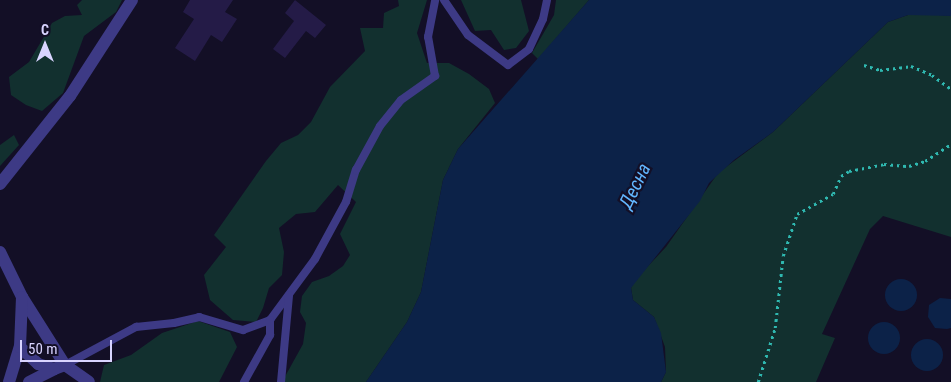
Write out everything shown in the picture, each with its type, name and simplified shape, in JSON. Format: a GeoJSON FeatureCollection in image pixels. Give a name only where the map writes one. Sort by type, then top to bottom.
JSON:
{"type":"FeatureCollection","features":[{"type":"Feature","properties":{"kind":"street"},"geometry":{"type":"LineString","coordinates":[[0,184],[70,96],[132,0]]}},
{"type":"Feature","properties":{"kind":"street"},"geometry":{"type":"LineString","coordinates":[[0,252],[60,367]]}},
{"type":"Feature","properties":{"kind":"street"},"geometry":{"type":"LineString","coordinates":[[9,382],[20,347],[22,297]]}},
{"type":"Feature","properties":{"kind":"street"},"geometry":{"type":"LineString","coordinates":[[20,347],[38,364],[60,367],[89,382]]}},
{"type":"Feature","properties":{"kind":"street"},"geometry":{"type":"LineString","coordinates":[[29,382],[60,367]]}},
{"type":"Feature","properties":{"kind":"lane"},"geometry":{"type":"LineString","coordinates":[[60,367],[136,327],[174,324],[199,317],[243,330],[270,320],[314,259],[346,202],[356,170],[380,126],[401,100],[435,76],[428,37],[435,0]]}},
{"type":"Feature","properties":{"kind":"lane"},"geometry":{"type":"LineString","coordinates":[[444,0],[468,35],[508,65],[529,49],[544,19],[547,0]]}},
{"type":"Feature","properties":{"kind":"lane"},"geometry":{"type":"LineString","coordinates":[[281,382],[289,295]]}},
{"type":"Feature","properties":{"kind":"lane"},"geometry":{"type":"LineString","coordinates":[[244,382],[270,335],[270,320]]}},
{"type":"Feature","properties":{"kind":"path"},"geometry":{"type":"LineString","coordinates":[[864,65],[880,70],[911,66],[951,89]]}},
{"type":"Feature","properties":{"kind":"path"},"geometry":{"type":"LineString","coordinates":[[758,382],[775,328],[783,256],[797,214],[833,194],[841,176],[849,171],[884,164],[910,166],[925,161],[951,144]]}},
{"type":"Feature","properties":{"kind":"green space"},"geometry":{"type":"Polygon","coordinates":[[[82,0],[122,0],[116,12],[84,36],[63,93],[42,111],[26,105],[11,95],[9,77],[29,62],[52,23],[65,16],[82,15],[77,5],[82,0]]]}},
{"type":"Feature","properties":{"kind":"green space"},"geometry":{"type":"Polygon","coordinates":[[[398,0],[427,0],[417,33],[427,63],[449,63],[469,74],[489,89],[495,103],[458,149],[443,180],[421,292],[407,322],[366,382],[282,382],[303,344],[306,323],[300,312],[302,296],[312,282],[329,276],[343,266],[350,255],[340,234],[356,202],[338,185],[315,212],[296,214],[279,228],[284,252],[282,275],[269,288],[263,308],[256,322],[233,320],[210,300],[204,275],[226,247],[214,235],[266,161],[281,143],[298,135],[311,122],[330,87],[365,51],[360,28],[383,28],[384,13],[399,6],[398,0]]]}},
{"type":"Feature","properties":{"kind":"green space"},"geometry":{"type":"Polygon","coordinates":[[[461,0],[521,0],[529,31],[516,48],[504,50],[491,30],[475,31],[461,0]]]}},
{"type":"Feature","properties":{"kind":"green space"},"geometry":{"type":"Polygon","coordinates":[[[556,0],[589,0],[538,59],[532,53],[554,15],[556,0]]]}},
{"type":"Feature","properties":{"kind":"green space"},"geometry":{"type":"Polygon","coordinates":[[[930,14],[951,16],[951,237],[883,216],[870,229],[822,334],[835,338],[816,382],[661,382],[666,372],[665,347],[654,317],[633,300],[631,288],[635,280],[666,247],[718,173],[773,132],[888,22],[908,15],[930,14]]]}},
{"type":"Feature","properties":{"kind":"green space"},"geometry":{"type":"Polygon","coordinates":[[[14,135],[19,145],[0,166],[0,145],[14,135]]]}},
{"type":"Feature","properties":{"kind":"green space"},"geometry":{"type":"Polygon","coordinates":[[[198,321],[230,332],[237,347],[219,382],[100,382],[104,365],[131,355],[162,333],[198,321]]]}},
{"type":"Feature","properties":{"kind":"water","name":"Десна"},"geometry":{"type":"Polygon","coordinates":[[[589,0],[951,0],[951,16],[908,15],[888,22],[773,132],[734,160],[709,183],[700,201],[631,288],[633,300],[654,317],[661,333],[666,372],[661,382],[366,382],[407,322],[421,292],[443,180],[458,149],[589,0]]]}},
{"type":"Feature","properties":{"kind":"water"},"geometry":{"type":"Polygon","coordinates":[[[901,279],[913,283],[917,295],[913,307],[901,311],[889,307],[885,295],[889,283],[901,279]]]}},
{"type":"Feature","properties":{"kind":"water"},"geometry":{"type":"Polygon","coordinates":[[[940,298],[951,299],[951,328],[935,328],[928,317],[929,305],[940,298]]]}},
{"type":"Feature","properties":{"kind":"water"},"geometry":{"type":"Polygon","coordinates":[[[884,322],[896,326],[900,338],[896,350],[884,354],[872,350],[868,338],[872,326],[884,322]]]}},
{"type":"Feature","properties":{"kind":"water"},"geometry":{"type":"Polygon","coordinates":[[[927,339],[939,343],[943,355],[939,367],[927,371],[915,367],[911,355],[915,343],[927,339]]]}},
{"type":"Feature","properties":{"kind":"building"},"geometry":{"type":"Polygon","coordinates":[[[190,0],[233,0],[225,12],[237,19],[222,42],[211,35],[195,61],[175,48],[194,19],[183,12],[190,0]]]}},
{"type":"Feature","properties":{"kind":"building"},"geometry":{"type":"Polygon","coordinates":[[[295,0],[326,25],[315,38],[306,31],[285,58],[273,49],[294,21],[285,13],[295,0]]]}}]}
